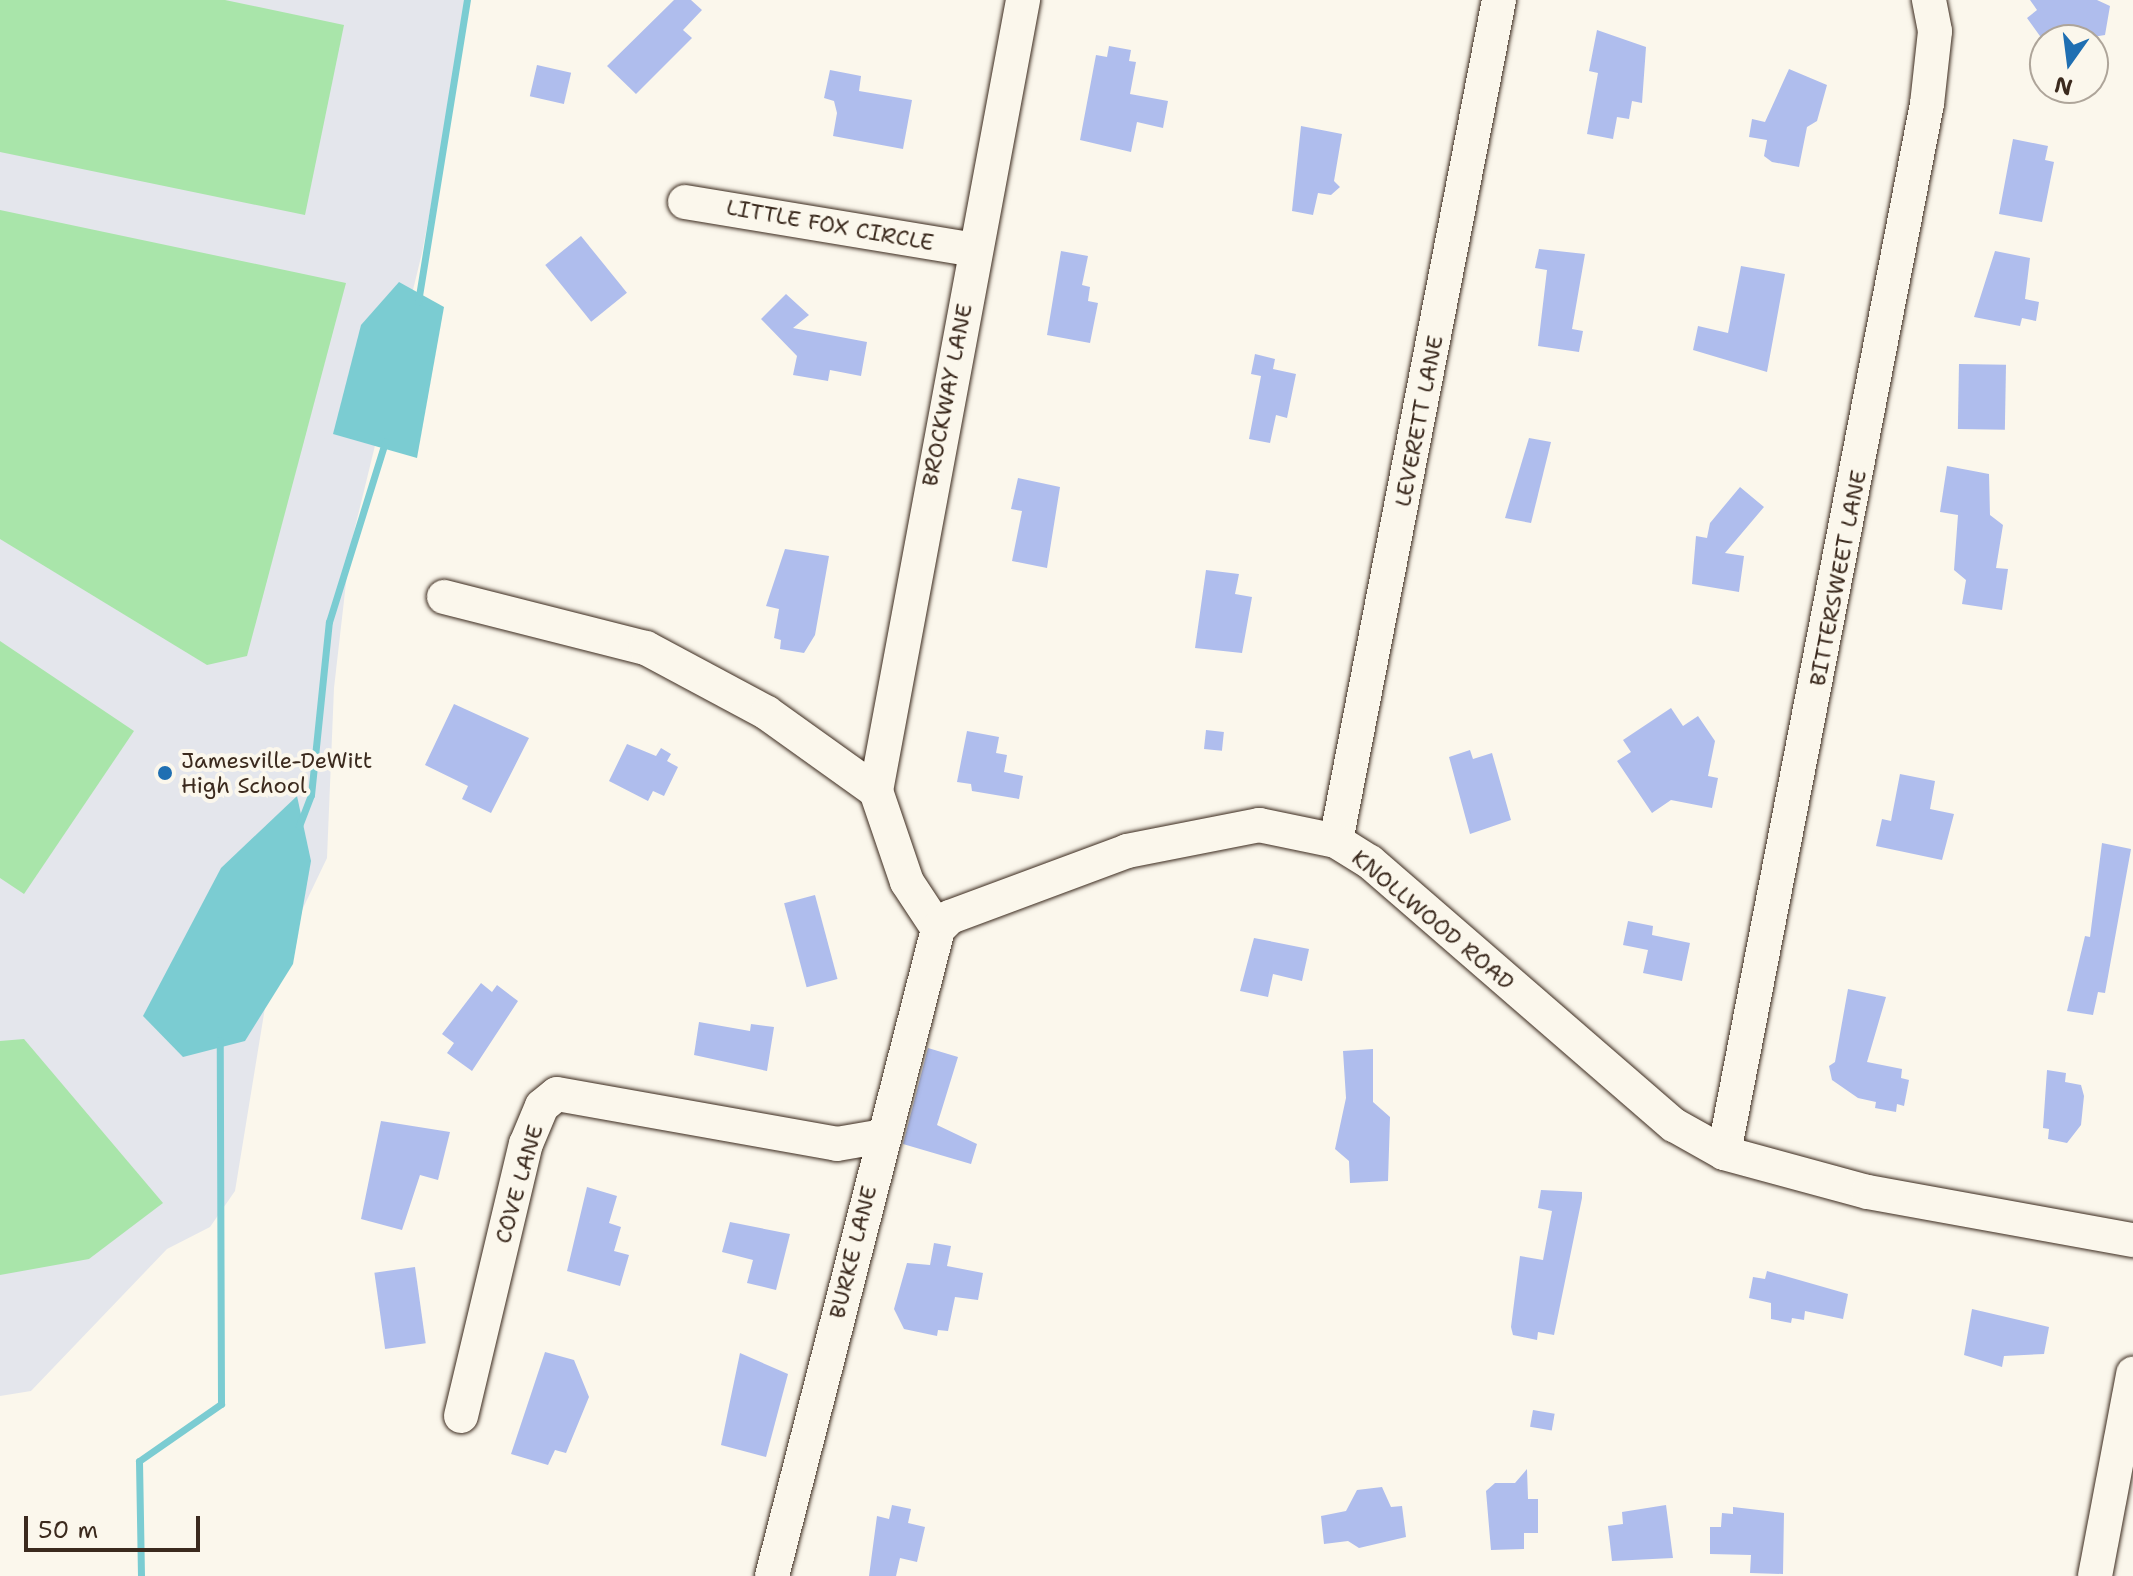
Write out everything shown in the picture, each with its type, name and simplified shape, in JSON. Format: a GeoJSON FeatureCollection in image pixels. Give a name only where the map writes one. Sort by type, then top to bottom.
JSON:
{"type":"FeatureCollection","features":[{"type":"Feature","properties":{"kind":"street","name":"BROCKWAY LANE"},"geometry":{"type":"LineString","coordinates":[[876,791],[1023,0]]}},
{"type":"Feature","properties":{"kind":"street","name":"LEVERETT LANE"},"geometry":{"type":"LineString","coordinates":[[1336,841],[1499,0]]}},
{"type":"Feature","properties":{"kind":"street","name":"BITTERSWEET LANE"},"geometry":{"type":"LineString","coordinates":[[1724,1153],[1927,104],[1935,31],[1929,0]]}},
{"type":"Feature","properties":{"kind":"street","name":"LITTLE FOX CIRCLE"},"geometry":{"type":"LineString","coordinates":[[685,202],[975,250]]}},
{"type":"Feature","properties":{"kind":"street"},"geometry":{"type":"LineString","coordinates":[[444,597],[535,616],[683,664],[767,713],[876,791],[907,882],[938,929]]}},
{"type":"Feature","properties":{"kind":"street","name":"KNOLLWOOD ROAD"},"geometry":{"type":"LineString","coordinates":[[938,929],[950,917],[1127,851],[1233,827],[1304,830],[1336,841],[1370,862],[1674,1125],[1724,1153],[1868,1192],[2133,1240]]}},
{"type":"Feature","properties":{"kind":"street","name":"BURKE LANE"},"geometry":{"type":"LineString","coordinates":[[772,1576],[938,929]]}},
{"type":"Feature","properties":{"kind":"street","name":"COVE LANE"},"geometry":{"type":"LineString","coordinates":[[461,1416],[526,1144],[542,1106],[557,1094],[837,1144],[883,1136]]}},
{"type":"Feature","properties":{"kind":"street"},"geometry":{"type":"LineString","coordinates":[[2095,1576],[2133,1374]]}},
{"type":"Feature","properties":{"kind":"shaded area","name":"Jamesville-DeWitt High School"},"geometry":{"type":"Polygon","coordinates":[[[0,0],[470,0],[422,253],[350,548],[334,688],[327,858],[270,977],[235,1191],[210,1227],[167,1249],[31,1391],[0,1396],[0,0]]]}},
{"type":"Feature","properties":{"kind":"green space"},"geometry":{"type":"Polygon","coordinates":[[[0,0],[225,0],[344,25],[305,215],[0,152],[0,0]]]}},
{"type":"Feature","properties":{"kind":"green space"},"geometry":{"type":"Polygon","coordinates":[[[0,210],[346,283],[247,656],[207,665],[0,539],[0,210]]]}},
{"type":"Feature","properties":{"kind":"green space"},"geometry":{"type":"Polygon","coordinates":[[[0,641],[134,731],[24,894],[0,878],[0,641]]]}},
{"type":"Feature","properties":{"kind":"green space"},"geometry":{"type":"Polygon","coordinates":[[[24,1039],[163,1203],[89,1259],[0,1275],[0,1041],[24,1039]]]}},
{"type":"Feature","properties":{"kind":"water"},"geometry":{"type":"Polygon","coordinates":[[[399,282],[444,307],[417,458],[333,434],[361,325],[399,282]]]}},
{"type":"Feature","properties":{"kind":"water"},"geometry":{"type":"Polygon","coordinates":[[[297,796],[311,861],[293,964],[245,1041],[183,1057],[143,1016],[221,868],[297,796]]]}},
{"type":"Feature","properties":{"kind":"building"},"geometry":{"type":"Polygon","coordinates":[[[674,0],[691,0],[702,10],[683,30],[692,38],[636,94],[607,66],[674,0]]]}},
{"type":"Feature","properties":{"kind":"building"},"geometry":{"type":"Polygon","coordinates":[[[2030,0],[2097,0],[2110,6],[2107,24],[2031,24],[2027,18],[2037,10],[2030,0]]]}},
{"type":"Feature","properties":{"kind":"building"},"geometry":{"type":"Polygon","coordinates":[[[1597,30],[1646,47],[1642,103],[1632,101],[1629,119],[1617,117],[1613,139],[1587,134],[1598,73],[1589,71],[1597,30]]]}},
{"type":"Feature","properties":{"kind":"building"},"geometry":{"type":"Polygon","coordinates":[[[1109,46],[1131,50],[1129,61],[1136,62],[1130,94],[1168,101],[1163,128],[1137,122],[1131,152],[1080,140],[1096,55],[1107,57],[1109,46]]]}},
{"type":"Feature","properties":{"kind":"building"},"geometry":{"type":"Polygon","coordinates":[[[537,65],[571,73],[564,104],[530,96],[537,65]]]}},
{"type":"Feature","properties":{"kind":"building"},"geometry":{"type":"Polygon","coordinates":[[[1789,69],[1827,85],[1817,121],[1807,127],[1799,167],[1772,162],[1764,156],[1767,140],[1749,137],[1752,119],[1765,122],[1789,69]]]}},
{"type":"Feature","properties":{"kind":"building"},"geometry":{"type":"Polygon","coordinates":[[[830,70],[861,76],[859,91],[912,100],[903,149],[833,136],[837,113],[834,101],[824,98],[830,70]]]}},
{"type":"Feature","properties":{"kind":"building"},"geometry":{"type":"Polygon","coordinates":[[[1301,126],[1342,134],[1334,181],[1340,187],[1331,195],[1318,193],[1313,215],[1292,211],[1301,126]]]}},
{"type":"Feature","properties":{"kind":"building"},"geometry":{"type":"Polygon","coordinates":[[[2013,139],[2048,146],[2045,160],[2054,162],[2042,222],[1999,214],[2013,139]]]}},
{"type":"Feature","properties":{"kind":"building"},"geometry":{"type":"Polygon","coordinates":[[[581,236],[627,293],[591,322],[545,265],[581,236]]]}},
{"type":"Feature","properties":{"kind":"building"},"geometry":{"type":"Polygon","coordinates":[[[1539,249],[1585,254],[1572,329],[1583,331],[1579,352],[1538,346],[1547,270],[1535,268],[1539,249]]]}},
{"type":"Feature","properties":{"kind":"building"},"geometry":{"type":"Polygon","coordinates":[[[1061,251],[1088,256],[1082,285],[1090,287],[1088,301],[1098,303],[1090,343],[1047,335],[1061,251]]]}},
{"type":"Feature","properties":{"kind":"building"},"geometry":{"type":"Polygon","coordinates":[[[1995,251],[2030,258],[2025,299],[2039,302],[2036,321],[2022,318],[2020,326],[1974,317],[1995,251]]]}},
{"type":"Feature","properties":{"kind":"building"},"geometry":{"type":"Polygon","coordinates":[[[1741,266],[1785,274],[1767,372],[1693,350],[1698,326],[1728,333],[1741,266]]]}},
{"type":"Feature","properties":{"kind":"building"},"geometry":{"type":"Polygon","coordinates":[[[786,294],[809,315],[793,328],[867,342],[861,376],[830,370],[828,381],[793,375],[797,356],[761,319],[786,294]]]}},
{"type":"Feature","properties":{"kind":"building"},"geometry":{"type":"Polygon","coordinates":[[[1255,354],[1275,359],[1273,369],[1296,374],[1287,418],[1276,415],[1270,443],[1249,439],[1261,376],[1251,374],[1255,354]]]}},
{"type":"Feature","properties":{"kind":"building"},"geometry":{"type":"Polygon","coordinates":[[[1959,364],[2006,365],[2005,430],[1958,429],[1959,364]]]}},
{"type":"Feature","properties":{"kind":"building"},"geometry":{"type":"Polygon","coordinates":[[[1529,438],[1551,442],[1531,523],[1505,518],[1529,438]]]}},
{"type":"Feature","properties":{"kind":"building"},"geometry":{"type":"Polygon","coordinates":[[[1947,466],[1989,474],[1990,515],[2003,525],[1996,568],[2008,569],[2002,610],[1962,604],[1966,580],[1954,570],[1958,515],[1940,512],[1947,466]]]}},
{"type":"Feature","properties":{"kind":"building"},"geometry":{"type":"Polygon","coordinates":[[[1018,478],[1060,487],[1047,568],[1012,561],[1022,511],[1011,509],[1018,478]]]}},
{"type":"Feature","properties":{"kind":"building"},"geometry":{"type":"Polygon","coordinates":[[[1740,487],[1764,507],[1725,553],[1744,556],[1739,592],[1692,584],[1696,536],[1707,538],[1710,523],[1740,487]]]}},
{"type":"Feature","properties":{"kind":"building"},"geometry":{"type":"Polygon","coordinates":[[[785,549],[829,556],[815,635],[804,653],[780,649],[781,640],[774,638],[779,609],[766,606],[785,549]]]}},
{"type":"Feature","properties":{"kind":"building"},"geometry":{"type":"Polygon","coordinates":[[[1206,570],[1239,574],[1235,594],[1252,597],[1242,653],[1195,648],[1206,570]]]}},
{"type":"Feature","properties":{"kind":"building"},"geometry":{"type":"Polygon","coordinates":[[[454,704],[529,738],[491,813],[462,799],[468,786],[425,765],[454,704]]]}},
{"type":"Feature","properties":{"kind":"building"},"geometry":{"type":"Polygon","coordinates":[[[1671,708],[1683,726],[1698,716],[1715,741],[1708,776],[1718,778],[1712,808],[1671,800],[1652,813],[1617,761],[1631,752],[1623,740],[1671,708]]]}},
{"type":"Feature","properties":{"kind":"building"},"geometry":{"type":"Polygon","coordinates":[[[1206,730],[1224,732],[1222,751],[1204,749],[1206,730]]]}},
{"type":"Feature","properties":{"kind":"building"},"geometry":{"type":"Polygon","coordinates":[[[967,731],[999,737],[996,753],[1007,755],[1004,772],[1023,776],[1019,799],[972,791],[971,784],[957,782],[967,731]]]}},
{"type":"Feature","properties":{"kind":"building"},"geometry":{"type":"Polygon","coordinates":[[[627,744],[656,756],[661,748],[671,754],[667,761],[678,767],[664,796],[653,791],[648,801],[609,781],[627,744]]]}},
{"type":"Feature","properties":{"kind":"building"},"geometry":{"type":"Polygon","coordinates":[[[1470,750],[1473,759],[1492,753],[1511,820],[1470,834],[1449,757],[1470,750]]]}},
{"type":"Feature","properties":{"kind":"building"},"geometry":{"type":"Polygon","coordinates":[[[1900,774],[1935,781],[1930,809],[1954,814],[1942,860],[1876,846],[1882,819],[1891,821],[1900,774]]]}},
{"type":"Feature","properties":{"kind":"building"},"geometry":{"type":"Polygon","coordinates":[[[2102,843],[2131,849],[2105,993],[2098,992],[2093,1015],[2067,1011],[2085,936],[2090,937],[2102,843]]]}},
{"type":"Feature","properties":{"kind":"building"},"geometry":{"type":"Polygon","coordinates":[[[815,895],[838,979],[807,987],[784,903],[815,895]]]}},
{"type":"Feature","properties":{"kind":"building"},"geometry":{"type":"Polygon","coordinates":[[[1628,921],[1653,926],[1652,935],[1690,943],[1682,981],[1643,973],[1648,950],[1623,945],[1628,921]]]}},
{"type":"Feature","properties":{"kind":"building"},"geometry":{"type":"Polygon","coordinates":[[[1254,938],[1309,949],[1302,981],[1273,974],[1268,997],[1240,991],[1254,938]]]}},
{"type":"Feature","properties":{"kind":"building"},"geometry":{"type":"Polygon","coordinates":[[[481,983],[492,992],[497,985],[518,1001],[472,1071],[447,1053],[454,1043],[442,1034],[481,983]]]}},
{"type":"Feature","properties":{"kind":"building"},"geometry":{"type":"Polygon","coordinates":[[[1848,989],[1886,997],[1867,1062],[1902,1069],[1901,1078],[1909,1080],[1904,1106],[1897,1104],[1896,1112],[1875,1108],[1876,1102],[1858,1098],[1832,1080],[1829,1066],[1835,1062],[1848,989]]]}},
{"type":"Feature","properties":{"kind":"building"},"geometry":{"type":"Polygon","coordinates":[[[699,1022],[750,1031],[751,1024],[774,1027],[767,1071],[694,1055],[699,1022]]]}},
{"type":"Feature","properties":{"kind":"building"},"geometry":{"type":"Polygon","coordinates":[[[928,1048],[958,1057],[937,1125],[977,1144],[971,1164],[903,1144],[928,1048]]]}},
{"type":"Feature","properties":{"kind":"building"},"geometry":{"type":"Polygon","coordinates":[[[1373,1049],[1373,1102],[1390,1117],[1388,1181],[1350,1183],[1349,1161],[1335,1149],[1346,1098],[1343,1051],[1373,1049]]]}},
{"type":"Feature","properties":{"kind":"building"},"geometry":{"type":"Polygon","coordinates":[[[2047,1070],[2066,1073],[2065,1082],[2081,1085],[2084,1096],[2081,1125],[2067,1143],[2048,1139],[2049,1129],[2043,1128],[2047,1070]]]}},
{"type":"Feature","properties":{"kind":"building"},"geometry":{"type":"Polygon","coordinates":[[[381,1121],[450,1132],[438,1180],[420,1175],[402,1230],[361,1219],[381,1121]]]}},
{"type":"Feature","properties":{"kind":"building"},"geometry":{"type":"Polygon","coordinates":[[[587,1187],[617,1196],[609,1223],[621,1227],[614,1251],[629,1255],[620,1286],[567,1271],[587,1187]]]}},
{"type":"Feature","properties":{"kind":"building"},"geometry":{"type":"Polygon","coordinates":[[[1541,1190],[1582,1192],[1582,1198],[1554,1335],[1538,1332],[1537,1340],[1513,1335],[1511,1327],[1520,1256],[1543,1260],[1552,1211],[1538,1208],[1541,1190]]]}},
{"type":"Feature","properties":{"kind":"building"},"geometry":{"type":"Polygon","coordinates":[[[730,1222],[790,1234],[776,1290],[747,1283],[753,1260],[722,1252],[730,1222]]]}},
{"type":"Feature","properties":{"kind":"building"},"geometry":{"type":"Polygon","coordinates":[[[934,1243],[951,1246],[947,1266],[983,1273],[978,1300],[955,1297],[948,1331],[938,1330],[937,1336],[904,1329],[894,1309],[907,1263],[930,1265],[934,1243]]]}},
{"type":"Feature","properties":{"kind":"building"},"geometry":{"type":"Polygon","coordinates":[[[415,1267],[426,1343],[385,1349],[374,1273],[415,1267]]]}},
{"type":"Feature","properties":{"kind":"building"},"geometry":{"type":"Polygon","coordinates":[[[1767,1271],[1848,1294],[1843,1319],[1805,1311],[1804,1320],[1792,1318],[1791,1323],[1771,1319],[1771,1303],[1749,1298],[1753,1277],[1765,1279],[1767,1271]]]}},
{"type":"Feature","properties":{"kind":"building"},"geometry":{"type":"Polygon","coordinates":[[[1972,1309],[2049,1327],[2044,1354],[2004,1356],[2002,1367],[1964,1355],[1972,1309]]]}},
{"type":"Feature","properties":{"kind":"building"},"geometry":{"type":"Polygon","coordinates":[[[545,1352],[574,1360],[589,1397],[566,1453],[555,1450],[548,1465],[511,1454],[545,1352]]]}},
{"type":"Feature","properties":{"kind":"building"},"geometry":{"type":"Polygon","coordinates":[[[740,1353],[788,1374],[766,1457],[721,1445],[740,1353]]]}},
{"type":"Feature","properties":{"kind":"building"},"geometry":{"type":"Polygon","coordinates":[[[1533,1410],[1555,1414],[1552,1431],[1530,1427],[1533,1410]]]}},
{"type":"Feature","properties":{"kind":"building"},"geometry":{"type":"Polygon","coordinates":[[[1527,1469],[1528,1499],[1538,1499],[1538,1533],[1524,1533],[1524,1549],[1491,1550],[1486,1491],[1495,1483],[1515,1483],[1527,1469]]]}},
{"type":"Feature","properties":{"kind":"building"},"geometry":{"type":"Polygon","coordinates":[[[1382,1487],[1391,1507],[1402,1506],[1406,1537],[1359,1548],[1348,1541],[1324,1544],[1321,1516],[1346,1511],[1357,1490],[1382,1487]]]}},
{"type":"Feature","properties":{"kind":"building"},"geometry":{"type":"Polygon","coordinates":[[[892,1505],[911,1509],[908,1523],[925,1527],[917,1562],[900,1558],[896,1576],[869,1576],[877,1516],[889,1519],[892,1505]]]}},
{"type":"Feature","properties":{"kind":"building"},"geometry":{"type":"Polygon","coordinates":[[[1666,1505],[1673,1558],[1612,1561],[1608,1526],[1623,1524],[1622,1512],[1666,1505]]]}},
{"type":"Feature","properties":{"kind":"building"},"geometry":{"type":"Polygon","coordinates":[[[1733,1507],[1784,1513],[1783,1574],[1750,1573],[1751,1555],[1710,1554],[1710,1527],[1721,1527],[1722,1513],[1733,1514],[1733,1507]]]}},
{"type":"Feature","properties":{"kind":"waterway"},"geometry":{"type":"LineString","coordinates":[[418,302],[467,0]]}},
{"type":"Feature","properties":{"kind":"waterway"},"geometry":{"type":"LineString","coordinates":[[299,826],[311,795],[329,622],[385,442]]}},
{"type":"Feature","properties":{"kind":"waterway"},"geometry":{"type":"LineString","coordinates":[[141,1576],[139,1461],[221,1404],[220,1040]]}},
{"type":"Feature","properties":{"kind":"place","name":"Jamesville-DeWitt High School"},"geometry":{"type":"Point","coordinates":[165,773]}}]}
